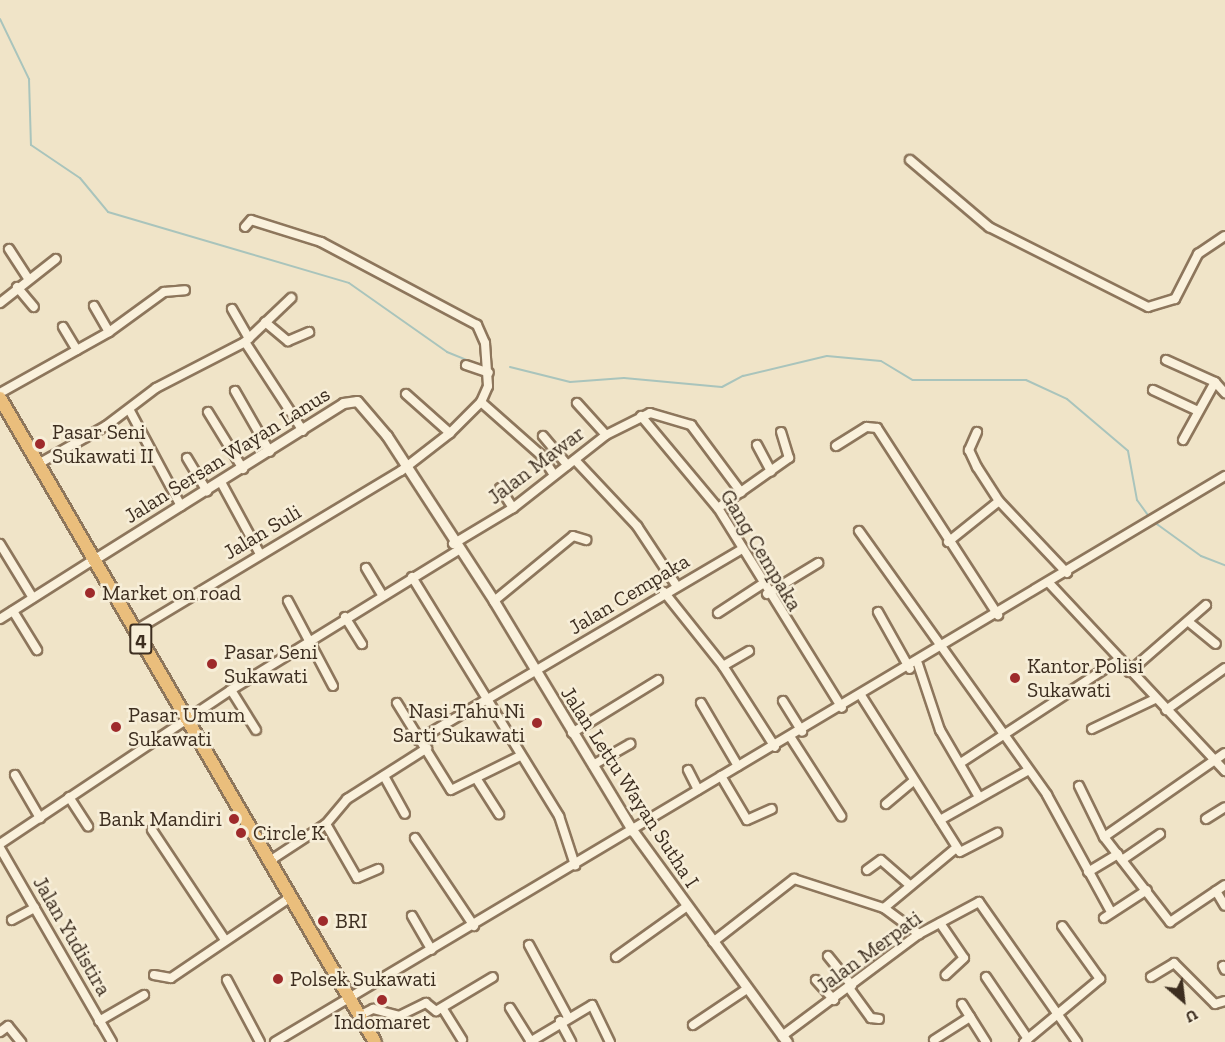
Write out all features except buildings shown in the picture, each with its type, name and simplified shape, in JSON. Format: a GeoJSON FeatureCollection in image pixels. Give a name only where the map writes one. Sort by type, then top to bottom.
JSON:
{"type":"FeatureCollection","features":[{"type":"Feature","properties":{"kind":"highway","name":"4"},"geometry":{"type":"LineString","coordinates":[[0,398],[40,463],[93,560],[136,630],[268,862],[375,1042]]}},
{"type":"Feature","properties":{"kind":"street"},"geometry":{"type":"LineString","coordinates":[[910,160],[989,227],[1148,307],[1175,299],[1198,254],[1225,236]]}},
{"type":"Feature","properties":{"kind":"street"},"geometry":{"type":"LineString","coordinates":[[244,227],[251,220],[297,233],[378,269],[477,325],[485,343],[489,373],[481,402],[541,455],[554,475]]}},
{"type":"Feature","properties":{"kind":"street"},"geometry":{"type":"LineString","coordinates":[[9,249],[28,278]]}},
{"type":"Feature","properties":{"kind":"street"},"geometry":{"type":"LineString","coordinates":[[0,303],[28,278],[56,259]]}},
{"type":"Feature","properties":{"kind":"street"},"geometry":{"type":"LineString","coordinates":[[17,287],[34,307]]}},
{"type":"Feature","properties":{"kind":"street"},"geometry":{"type":"LineString","coordinates":[[0,393],[109,332],[164,292],[185,290]]}},
{"type":"Feature","properties":{"kind":"street"},"geometry":{"type":"LineString","coordinates":[[40,463],[130,411],[156,387],[247,340],[291,298]]}},
{"type":"Feature","properties":{"kind":"street"},"geometry":{"type":"LineString","coordinates":[[94,306],[109,332]]}},
{"type":"Feature","properties":{"kind":"street"},"geometry":{"type":"LineString","coordinates":[[232,309],[247,340],[303,431]]}},
{"type":"Feature","properties":{"kind":"street"},"geometry":{"type":"LineString","coordinates":[[265,322],[288,341],[309,332]]}},
{"type":"Feature","properties":{"kind":"street"},"geometry":{"type":"LineString","coordinates":[[63,327],[76,350]]}},
{"type":"Feature","properties":{"kind":"street"},"geometry":{"type":"LineString","coordinates":[[1166,360],[1215,382],[1225,393]]}},
{"type":"Feature","properties":{"kind":"street"},"geometry":{"type":"LineString","coordinates":[[466,365],[489,373]]}},
{"type":"Feature","properties":{"kind":"street"},"geometry":{"type":"LineString","coordinates":[[1183,440],[1215,382]]}},
{"type":"Feature","properties":{"kind":"street"},"geometry":{"type":"LineString","coordinates":[[1153,390],[1198,411]]}},
{"type":"Feature","properties":{"kind":"street"},"geometry":{"type":"LineString","coordinates":[[235,391],[270,452]]}},
{"type":"Feature","properties":{"kind":"street"},"geometry":{"type":"LineString","coordinates":[[406,394],[450,433]]}},
{"type":"Feature","properties":{"kind":"street","name":"Jalan Sersan Wayan Lanus"},"geometry":{"type":"LineString","coordinates":[[93,560],[181,506],[222,484],[354,400],[407,467],[455,547]]}},
{"type":"Feature","properties":{"kind":"street","name":"Jalan Suli"},"geometry":{"type":"LineString","coordinates":[[136,630],[407,467],[450,433],[481,402]]}},
{"type":"Feature","properties":{"kind":"street"},"geometry":{"type":"LineString","coordinates":[[577,403],[606,435]]}},
{"type":"Feature","properties":{"kind":"street"},"geometry":{"type":"LineString","coordinates":[[130,411],[181,506]]}},
{"type":"Feature","properties":{"kind":"street"},"geometry":{"type":"LineString","coordinates":[[208,412],[243,469]]}},
{"type":"Feature","properties":{"kind":"street"},"geometry":{"type":"LineString","coordinates":[[641,417],[656,413],[689,424],[741,492]]}},
{"type":"Feature","properties":{"kind":"street","name":"Jalan Mawar"},"geometry":{"type":"LineString","coordinates":[[0,846],[69,797],[231,690],[412,577],[513,508],[606,435],[641,417]]}},
{"type":"Feature","properties":{"kind":"street","name":"Gang Cempaka"},"geometry":{"type":"LineString","coordinates":[[641,417],[718,508],[761,585],[842,708]]}},
{"type":"Feature","properties":{"kind":"street"},"geometry":{"type":"LineString","coordinates":[[836,446],[867,427],[877,428],[948,542],[998,615]]}},
{"type":"Feature","properties":{"kind":"street"},"geometry":{"type":"LineString","coordinates":[[718,508],[790,456],[781,432]]}},
{"type":"Feature","properties":{"kind":"street"},"geometry":{"type":"LineString","coordinates":[[977,432],[969,453],[999,501],[1067,573]]}},
{"type":"Feature","properties":{"kind":"street"},"geometry":{"type":"LineString","coordinates":[[543,436],[567,465]]}},
{"type":"Feature","properties":{"kind":"street"},"geometry":{"type":"LineString","coordinates":[[757,445],[771,471]]}},
{"type":"Feature","properties":{"kind":"street"},"geometry":{"type":"LineString","coordinates":[[187,458],[207,491]]}},
{"type":"Feature","properties":{"kind":"street"},"geometry":{"type":"LineString","coordinates":[[575,460],[637,526],[676,585]]}},
{"type":"Feature","properties":{"kind":"street"},"geometry":{"type":"LineString","coordinates":[[275,1042],[474,926],[738,766],[802,732],[910,669],[1050,584],[1164,509],[1225,476]]}},
{"type":"Feature","properties":{"kind":"street"},"geometry":{"type":"LineString","coordinates":[[222,484],[260,554]]}},
{"type":"Feature","properties":{"kind":"street"},"geometry":{"type":"LineString","coordinates":[[500,488],[513,508]]}},
{"type":"Feature","properties":{"kind":"street"},"geometry":{"type":"LineString","coordinates":[[948,542],[999,501]]}},
{"type":"Feature","properties":{"kind":"street"},"geometry":{"type":"LineString","coordinates":[[860,531],[1058,813],[1111,912]]}},
{"type":"Feature","properties":{"kind":"street"},"geometry":{"type":"LineString","coordinates":[[494,601],[573,536],[586,540]]}},
{"type":"Feature","properties":{"kind":"street"},"geometry":{"type":"LineString","coordinates":[[0,544],[33,598]]}},
{"type":"Feature","properties":{"kind":"street","name":"Jalan Lettu Wayan Sutha I"},"geometry":{"type":"LineString","coordinates":[[455,547],[494,601],[572,734],[633,831],[784,1039]]}},
{"type":"Feature","properties":{"kind":"street","name":"Jalan Cempaka"},"geometry":{"type":"LineString","coordinates":[[418,740],[486,702],[534,670],[664,592],[742,549]]}},
{"type":"Feature","properties":{"kind":"street"},"geometry":{"type":"LineString","coordinates":[[0,620],[93,560]]}},
{"type":"Feature","properties":{"kind":"street"},"geometry":{"type":"LineString","coordinates":[[767,594],[818,563]]}},
{"type":"Feature","properties":{"kind":"street"},"geometry":{"type":"LineString","coordinates":[[366,568],[382,595]]}},
{"type":"Feature","properties":{"kind":"street"},"geometry":{"type":"LineString","coordinates":[[412,577],[518,756],[559,816],[575,865]]}},
{"type":"Feature","properties":{"kind":"street"},"geometry":{"type":"LineString","coordinates":[[1050,584],[1117,661],[1225,771]]}},
{"type":"Feature","properties":{"kind":"street"},"geometry":{"type":"LineString","coordinates":[[718,613],[761,585]]}},
{"type":"Feature","properties":{"kind":"street"},"geometry":{"type":"LineString","coordinates":[[664,592],[723,666],[775,747]]}},
{"type":"Feature","properties":{"kind":"street"},"geometry":{"type":"LineString","coordinates":[[288,601],[333,686]]}},
{"type":"Feature","properties":{"kind":"street"},"geometry":{"type":"LineString","coordinates":[[1129,672],[1190,623],[1206,605]]}},
{"type":"Feature","properties":{"kind":"street"},"geometry":{"type":"LineString","coordinates":[[13,611],[37,651]]}},
{"type":"Feature","properties":{"kind":"street"},"geometry":{"type":"LineString","coordinates":[[878,612],[910,669]]}},
{"type":"Feature","properties":{"kind":"street"},"geometry":{"type":"LineString","coordinates":[[345,617],[362,644]]}},
{"type":"Feature","properties":{"kind":"street"},"geometry":{"type":"LineString","coordinates":[[1190,623],[1216,644]]}},
{"type":"Feature","properties":{"kind":"street"},"geometry":{"type":"LineString","coordinates":[[723,666],[749,651]]}},
{"type":"Feature","properties":{"kind":"street"},"geometry":{"type":"LineString","coordinates":[[962,762],[1004,737],[1117,661]]}},
{"type":"Feature","properties":{"kind":"street"},"geometry":{"type":"LineString","coordinates":[[918,664],[940,730],[962,762],[979,797]]}},
{"type":"Feature","properties":{"kind":"street"},"geometry":{"type":"LineString","coordinates":[[1166,710],[1225,668]]}},
{"type":"Feature","properties":{"kind":"street"},"geometry":{"type":"LineString","coordinates":[[572,734],[658,680]]}},
{"type":"Feature","properties":{"kind":"street"},"geometry":{"type":"LineString","coordinates":[[231,690],[256,730]]}},
{"type":"Feature","properties":{"kind":"street"},"geometry":{"type":"LineString","coordinates":[[862,697],[956,848],[964,853],[997,832]]}},
{"type":"Feature","properties":{"kind":"street"},"geometry":{"type":"LineString","coordinates":[[1092,729],[1155,699]]}},
{"type":"Feature","properties":{"kind":"street"},"geometry":{"type":"LineString","coordinates":[[783,701],[802,732]]}},
{"type":"Feature","properties":{"kind":"street"},"geometry":{"type":"LineString","coordinates":[[397,703],[418,740],[428,748],[451,790],[518,756]]}},
{"type":"Feature","properties":{"kind":"street"},"geometry":{"type":"LineString","coordinates":[[701,703],[738,766]]}},
{"type":"Feature","properties":{"kind":"street"},"geometry":{"type":"LineString","coordinates":[[790,738],[841,816]]}},
{"type":"Feature","properties":{"kind":"street"},"geometry":{"type":"LineString","coordinates":[[593,765],[630,744]]}},
{"type":"Feature","properties":{"kind":"street"},"geometry":{"type":"LineString","coordinates":[[268,862],[326,824],[347,799],[428,748]]}},
{"type":"Feature","properties":{"kind":"street"},"geometry":{"type":"LineString","coordinates":[[1104,837],[1225,753]]}},
{"type":"Feature","properties":{"kind":"street"},"geometry":{"type":"LineString","coordinates":[[688,770],[698,790]]}},
{"type":"Feature","properties":{"kind":"street"},"geometry":{"type":"LineString","coordinates":[[940,820],[1027,771]]}},
{"type":"Feature","properties":{"kind":"street"},"geometry":{"type":"LineString","coordinates":[[15,775],[40,818]]}},
{"type":"Feature","properties":{"kind":"street"},"geometry":{"type":"LineString","coordinates":[[384,776],[405,814]]}},
{"type":"Feature","properties":{"kind":"street"},"geometry":{"type":"LineString","coordinates":[[721,777],[746,819],[772,809]]}},
{"type":"Feature","properties":{"kind":"street"},"geometry":{"type":"LineString","coordinates":[[476,778],[499,814]]}},
{"type":"Feature","properties":{"kind":"street"},"geometry":{"type":"LineString","coordinates":[[886,804],[913,781]]}},
{"type":"Feature","properties":{"kind":"street"},"geometry":{"type":"LineString","coordinates":[[1079,786],[1104,837],[1171,923],[1225,885]]}},
{"type":"Feature","properties":{"kind":"street"},"geometry":{"type":"LineString","coordinates":[[69,797],[88,826]]}},
{"type":"Feature","properties":{"kind":"street"},"geometry":{"type":"LineString","coordinates":[[1206,819],[1225,807]]}},
{"type":"Feature","properties":{"kind":"street"},"geometry":{"type":"LineString","coordinates":[[326,824],[357,878],[378,869]]}},
{"type":"Feature","properties":{"kind":"street"},"geometry":{"type":"LineString","coordinates":[[152,830],[225,940]]}},
{"type":"Feature","properties":{"kind":"street"},"geometry":{"type":"LineString","coordinates":[[1088,872],[1160,834]]}},
{"type":"Feature","properties":{"kind":"street"},"geometry":{"type":"LineString","coordinates":[[415,838],[474,926]]}},
{"type":"Feature","properties":{"kind":"street","name":"Jalan Yudistira"},"geometry":{"type":"LineString","coordinates":[[0,846],[112,1042]]}},
{"type":"Feature","properties":{"kind":"street"},"geometry":{"type":"LineString","coordinates":[[884,908],[956,848]]}},
{"type":"Feature","properties":{"kind":"street"},"geometry":{"type":"LineString","coordinates":[[867,870],[881,860],[910,885]]}},
{"type":"Feature","properties":{"kind":"street"},"geometry":{"type":"LineString","coordinates":[[713,942],[794,879],[884,908],[919,934]]}},
{"type":"Feature","properties":{"kind":"street"},"geometry":{"type":"LineString","coordinates":[[1104,918],[1147,890]]}},
{"type":"Feature","properties":{"kind":"street"},"geometry":{"type":"LineString","coordinates":[[1216,891],[1225,906]]}},
{"type":"Feature","properties":{"kind":"street"},"geometry":{"type":"LineString","coordinates":[[154,975],[171,978],[289,898]]}},
{"type":"Feature","properties":{"kind":"street","name":"Jalan Merpati"},"geometry":{"type":"LineString","coordinates":[[784,1039],[919,934],[980,902],[1057,1013]]}},
{"type":"Feature","properties":{"kind":"street"},"geometry":{"type":"LineString","coordinates":[[616,957],[686,907]]}},
{"type":"Feature","properties":{"kind":"street"},"geometry":{"type":"LineString","coordinates":[[12,920],[35,908]]}},
{"type":"Feature","properties":{"kind":"street"},"geometry":{"type":"LineString","coordinates":[[412,916],[432,950]]}},
{"type":"Feature","properties":{"kind":"street"},"geometry":{"type":"LineString","coordinates":[[940,923],[964,958],[946,975]]}},
{"type":"Feature","properties":{"kind":"street"},"geometry":{"type":"LineString","coordinates":[[986,977],[1026,1040],[1057,1013],[1098,983],[1098,974],[1062,926]]}},
{"type":"Feature","properties":{"kind":"street"},"geometry":{"type":"LineString","coordinates":[[529,945],[568,1017]]}},
{"type":"Feature","properties":{"kind":"street"},"geometry":{"type":"LineString","coordinates":[[828,956],[872,1018],[879,1019]]}},
{"type":"Feature","properties":{"kind":"street"},"geometry":{"type":"LineString","coordinates":[[1151,977],[1174,963],[1215,1004],[1225,1001]]}},
{"type":"Feature","properties":{"kind":"street"},"geometry":{"type":"LineString","coordinates":[[359,1016],[373,1009],[399,1016],[426,1003],[434,1011],[443,1009],[494,977]]}},
{"type":"Feature","properties":{"kind":"street"},"geometry":{"type":"LineString","coordinates":[[226,980],[260,1042]]}},
{"type":"Feature","properties":{"kind":"street"},"geometry":{"type":"LineString","coordinates":[[816,980],[834,1000]]}},
{"type":"Feature","properties":{"kind":"street"},"geometry":{"type":"LineString","coordinates":[[693,1026],[747,989]]}},
{"type":"Feature","properties":{"kind":"street"},"geometry":{"type":"LineString","coordinates":[[99,1021],[144,995]]}},
{"type":"Feature","properties":{"kind":"street"},"geometry":{"type":"LineString","coordinates":[[962,1004],[986,1042]]}},
{"type":"Feature","properties":{"kind":"street"},"geometry":{"type":"LineString","coordinates":[[510,1008],[530,1042],[560,1021],[592,1005],[610,1042]]}},
{"type":"Feature","properties":{"kind":"street"},"geometry":{"type":"LineString","coordinates":[[443,1009],[462,1040]]}},
{"type":"Feature","properties":{"kind":"street"},"geometry":{"type":"LineString","coordinates":[[1057,1013],[1077,1042]]}},
{"type":"Feature","properties":{"kind":"street"},"geometry":{"type":"LineString","coordinates":[[934,1040],[970,1017]]}},
{"type":"Feature","properties":{"kind":"street"},"geometry":{"type":"LineString","coordinates":[[560,1021],[571,1042]]}},
{"type":"Feature","properties":{"kind":"street"},"geometry":{"type":"LineString","coordinates":[[0,1032],[8,1026],[21,1042]]}},
{"type":"Feature","properties":{"kind":"waterway"},"geometry":{"type":"LineString","coordinates":[[0,19],[29,79],[31,145],[80,178],[108,212],[349,283],[447,352],[476,364]]}},
{"type":"Feature","properties":{"kind":"waterway"},"geometry":{"type":"LineString","coordinates":[[510,367],[570,382],[624,378],[722,387],[743,376],[827,356],[881,361],[913,380],[1026,380],[1067,399],[1128,451],[1137,500],[1150,518]]}},
{"type":"Feature","properties":{"kind":"waterway"},"geometry":{"type":"LineString","coordinates":[[1154,522],[1201,556],[1225,565]]}},
{"type":"Feature","properties":{"kind":"place","name":"Pasar Seni Sukawati II"},"geometry":{"type":"Point","coordinates":[40,444]}},
{"type":"Feature","properties":{"kind":"place","name":"Market on road"},"geometry":{"type":"Point","coordinates":[90,593]}},
{"type":"Feature","properties":{"kind":"place","name":"Pasar Seni Sukawati"},"geometry":{"type":"Point","coordinates":[212,664]}},
{"type":"Feature","properties":{"kind":"place","name":"Kantor Polisi Sukawati"},"geometry":{"type":"Point","coordinates":[1015,678]}},
{"type":"Feature","properties":{"kind":"place","name":"Nasi Tahu Ni Sarti Sukawati"},"geometry":{"type":"Point","coordinates":[537,723]}},
{"type":"Feature","properties":{"kind":"place","name":"Pasar Umum Sukawati"},"geometry":{"type":"Point","coordinates":[116,727]}},
{"type":"Feature","properties":{"kind":"place","name":"Bank Mandiri"},"geometry":{"type":"Point","coordinates":[234,819]}},
{"type":"Feature","properties":{"kind":"place","name":"Circle K"},"geometry":{"type":"Point","coordinates":[241,833]}},
{"type":"Feature","properties":{"kind":"place","name":"BRI"},"geometry":{"type":"Point","coordinates":[323,921]}},
{"type":"Feature","properties":{"kind":"place","name":"Polsek Sukawati"},"geometry":{"type":"Point","coordinates":[278,979]}},
{"type":"Feature","properties":{"kind":"place","name":"Indomaret"},"geometry":{"type":"Point","coordinates":[382,1000]}}]}
